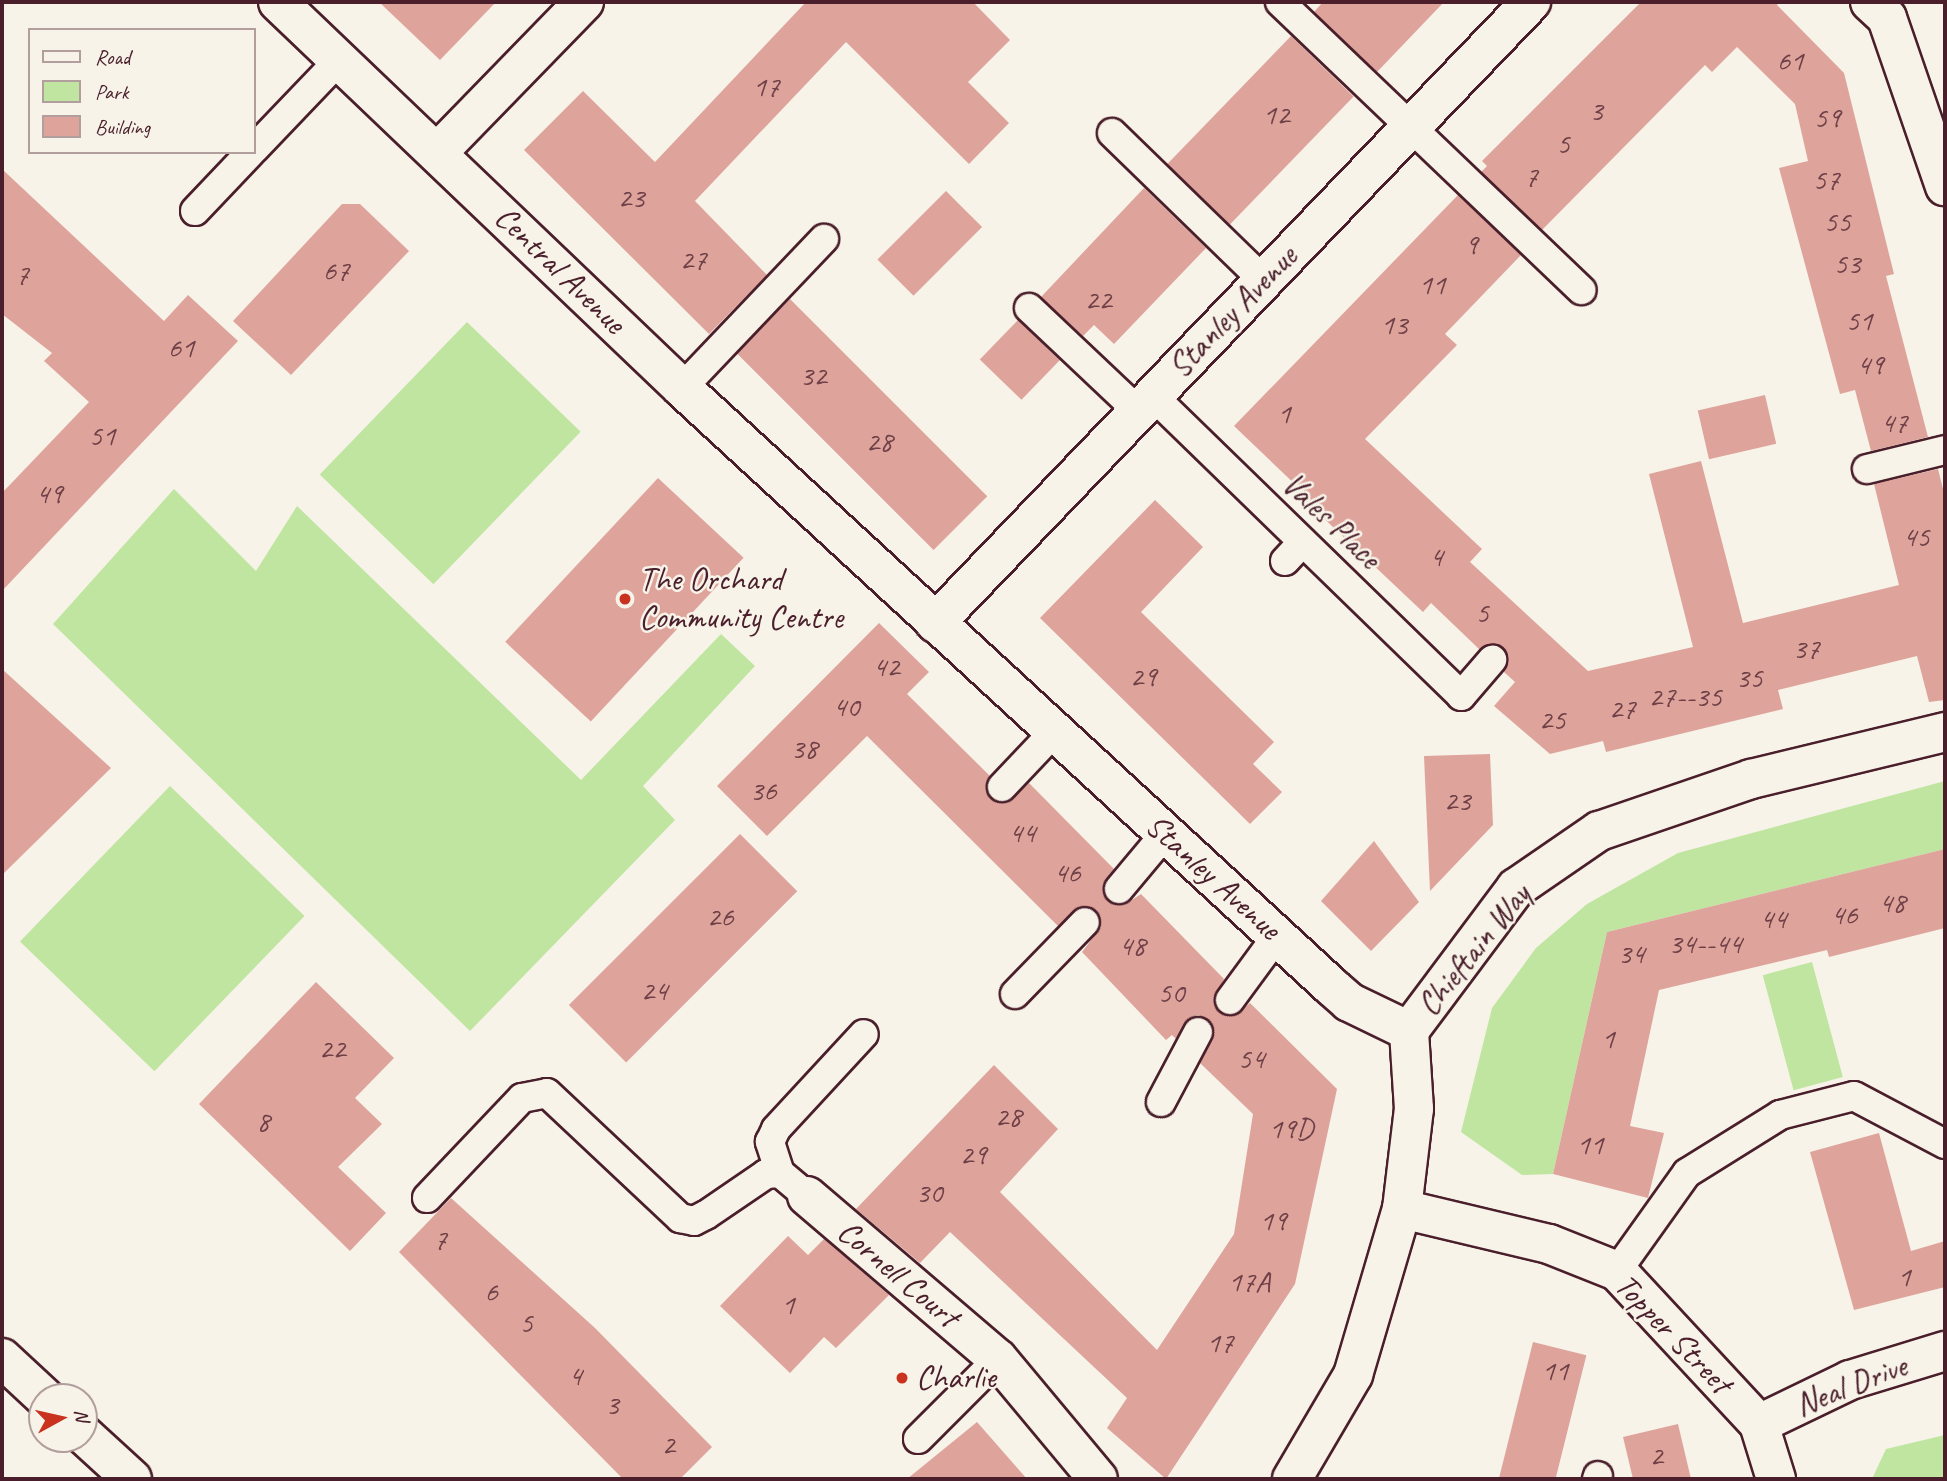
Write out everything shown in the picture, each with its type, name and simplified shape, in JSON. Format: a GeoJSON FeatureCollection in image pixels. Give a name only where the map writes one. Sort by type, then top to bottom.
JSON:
{"type":"FeatureCollection","features":[{"type":"Feature","properties":{"kind":"street","name":"Central Avenue"},"geometry":{"type":"LineString","coordinates":[[278,2],[682,388]]}},
{"type":"Feature","properties":{"kind":"street"},"geometry":{"type":"LineString","coordinates":[[437,153],[584,2]]}},
{"type":"Feature","properties":{"kind":"street","name":"Stanley Avenue"},"geometry":{"type":"LineString","coordinates":[[935,623],[1531,2]]}},
{"type":"Feature","properties":{"kind":"street"},"geometry":{"type":"LineString","coordinates":[[1870,2],[1887,18],[1945,186]]}},
{"type":"Feature","properties":{"kind":"street","name":"Stanley Avenue"},"geometry":{"type":"LineString","coordinates":[[682,388],[1349,1002],[1409,1031]]}},
{"type":"Feature","properties":{"kind":"street","name":"Chieftain Way"},"geometry":{"type":"LineString","coordinates":[[1292,1479],[1353,1375],[1402,1209],[1414,1109],[1409,1031],[1516,888],[1599,831],[1751,779],[1945,732]]}},
{"type":"Feature","properties":{"kind":"street","name":"Cornell Court"},"geometry":{"type":"LineString","coordinates":[[793,1185],[998,1359],[1098,1479]]}},
{"type":"Feature","properties":{"kind":"street","name":"Topper Street"},"geometry":{"type":"LineString","coordinates":[[1402,1209],[1549,1244],[1617,1271],[1759,1424],[1776,1479]]}},
{"type":"Feature","properties":{"kind":"street","name":"Neal Drive"},"geometry":{"type":"LineString","coordinates":[[1759,1424],[1850,1380],[1945,1351]]}},
{"type":"Feature","properties":{"kind":"street"},"geometry":{"type":"LineString","coordinates":[[2,1358],[29,1383]]}},
{"type":"Feature","properties":{"kind":"street"},"geometry":{"type":"LineString","coordinates":[[98,1448],[132,1479]]}},
{"type":"Feature","properties":{"kind":"lane"},"geometry":{"type":"LineString","coordinates":[[1280,2],[1581,290]]}},
{"type":"Feature","properties":{"kind":"lane"},"geometry":{"type":"LineString","coordinates":[[256,147],[339,60]]}},
{"type":"Feature","properties":{"kind":"lane"},"geometry":{"type":"LineString","coordinates":[[1112,133],[1264,281]]}},
{"type":"Feature","properties":{"kind":"lane"},"geometry":{"type":"LineString","coordinates":[[195,211],[249,154]]}},
{"type":"Feature","properties":{"kind":"lane"},"geometry":{"type":"LineString","coordinates":[[682,388],[824,239]]}},
{"type":"Feature","properties":{"kind":"lane","name":"Vales Place"},"geometry":{"type":"LineString","coordinates":[[1029,308],[1145,404],[1294,551],[1461,696],[1492,660]]}},
{"type":"Feature","properties":{"kind":"lane"},"geometry":{"type":"LineString","coordinates":[[1867,469],[1945,450]]}},
{"type":"Feature","properties":{"kind":"lane"},"geometry":{"type":"LineString","coordinates":[[1002,787],[1054,732]]}},
{"type":"Feature","properties":{"kind":"lane"},"geometry":{"type":"LineString","coordinates":[[1119,888],[1165,834]]}},
{"type":"Feature","properties":{"kind":"lane"},"geometry":{"type":"LineString","coordinates":[[1015,994],[1085,922]]}},
{"type":"Feature","properties":{"kind":"lane"},"geometry":{"type":"LineString","coordinates":[[1230,1000],[1277,936]]}},
{"type":"Feature","properties":{"kind":"lane"},"geometry":{"type":"LineString","coordinates":[[1161,1101],[1198,1032]]}},
{"type":"Feature","properties":{"kind":"lane"},"geometry":{"type":"LineString","coordinates":[[793,1185],[770,1142],[776,1129],[864,1034]]}},
{"type":"Feature","properties":{"kind":"lane"},"geometry":{"type":"LineString","coordinates":[[427,1198],[522,1098],[533,1093],[556,1098],[680,1218],[694,1221],[755,1179],[793,1185]]}},
{"type":"Feature","properties":{"kind":"lane"},"geometry":{"type":"LineString","coordinates":[[1617,1271],[1687,1173],[1780,1115],[1854,1096],[1945,1144]]}},
{"type":"Feature","properties":{"kind":"lane"},"geometry":{"type":"LineString","coordinates":[[918,1439],[998,1359]]}},
{"type":"Feature","properties":{"kind":"green space"},"geometry":{"type":"Polygon","coordinates":[[[467,322],[581,432],[433,584],[320,475],[467,322]]]}},
{"type":"Feature","properties":{"kind":"green space"},"geometry":{"type":"Polygon","coordinates":[[[174,489],[256,571],[297,506],[581,780],[721,634],[755,666],[643,786],[675,820],[470,1031],[53,624],[174,489]]]}},
{"type":"Feature","properties":{"kind":"green space"},"geometry":{"type":"Polygon","coordinates":[[[1945,781],[1945,849],[1607,932],[1553,1174],[1522,1175],[1461,1132],[1492,1008],[1536,948],[1587,904],[1678,853],[1945,781]]]}},
{"type":"Feature","properties":{"kind":"green space"},"geometry":{"type":"Polygon","coordinates":[[[170,786],[305,916],[154,1071],[20,941],[170,786]]]}},
{"type":"Feature","properties":{"kind":"green space"},"geometry":{"type":"Polygon","coordinates":[[[1812,962],[1843,1077],[1794,1090],[1763,975],[1812,962]]]}},
{"type":"Feature","properties":{"kind":"green space"},"geometry":{"type":"Polygon","coordinates":[[[1945,1435],[1945,1479],[1872,1479],[1886,1449],[1945,1435]]]}},
{"type":"Feature","properties":{"kind":"building"},"geometry":{"type":"Polygon","coordinates":[[[379,2],[496,2],[440,60],[379,2]]]}},
{"type":"Feature","properties":{"kind":"building"},"geometry":{"type":"Polygon","coordinates":[[[806,2],[973,2],[1010,40],[968,82],[1009,123],[969,164],[846,42],[695,201],[767,275],[709,334],[524,150],[583,91],[655,162],[806,2]]]}},
{"type":"Feature","properties":{"kind":"building"},"geometry":{"type":"Polygon","coordinates":[[[1323,2],[1444,2],[1377,72],[1314,12],[1323,2]]]}},
{"type":"Feature","properties":{"kind":"building"},"geometry":{"type":"Polygon","coordinates":[[[1641,2],[1780,2],[1777,5],[1844,73],[1894,274],[1886,276],[1928,437],[1871,451],[1855,390],[1840,394],[1779,168],[1808,161],[1795,104],[1737,47],[1712,72],[1705,65],[1542,230],[1481,172],[1487,166],[1482,161],[1641,2]]]}},
{"type":"Feature","properties":{"kind":"building"},"geometry":{"type":"Polygon","coordinates":[[[1291,36],[1354,96],[1230,224],[1167,164],[1291,36]]]}},
{"type":"Feature","properties":{"kind":"building"},"geometry":{"type":"Polygon","coordinates":[[[2,169],[164,321],[188,295],[238,341],[2,591],[2,493],[89,402],[44,361],[52,353],[2,314],[2,169]]]}},
{"type":"Feature","properties":{"kind":"building"},"geometry":{"type":"Polygon","coordinates":[[[1144,188],[1206,248],[1114,344],[1094,325],[1083,336],[1041,297],[1144,188]]]}},
{"type":"Feature","properties":{"kind":"building"},"geometry":{"type":"Polygon","coordinates":[[[946,191],[982,227],[913,296],[877,260],[946,191]]]}},
{"type":"Feature","properties":{"kind":"building"},"geometry":{"type":"Polygon","coordinates":[[[1458,195],[1521,255],[1445,334],[1457,345],[1365,439],[1482,549],[1470,562],[1588,671],[1693,647],[1649,474],[1701,461],[1743,623],[1899,585],[1874,484],[1938,469],[1945,497],[1945,700],[1929,702],[1917,656],[1778,690],[1783,709],[1606,752],[1603,741],[1550,754],[1494,706],[1515,682],[1504,672],[1508,662],[1503,648],[1494,644],[1479,649],[1431,603],[1423,612],[1298,494],[1301,490],[1234,426],[1458,195]]]}},
{"type":"Feature","properties":{"kind":"building"},"geometry":{"type":"Polygon","coordinates":[[[342,204],[360,204],[409,251],[291,375],[233,321],[342,204]]]}},
{"type":"Feature","properties":{"kind":"building"},"geometry":{"type":"Polygon","coordinates":[[[790,299],[987,496],[934,550],[736,353],[790,299]]]}},
{"type":"Feature","properties":{"kind":"building"},"geometry":{"type":"Polygon","coordinates":[[[1018,320],[1060,360],[1022,400],[980,360],[1018,320]]]}},
{"type":"Feature","properties":{"kind":"building"},"geometry":{"type":"Polygon","coordinates":[[[1765,395],[1776,444],[1709,459],[1698,411],[1765,395]]]}},
{"type":"Feature","properties":{"kind":"building","name":"The Orchard Community Centre"},"geometry":{"type":"Polygon","coordinates":[[[658,478],[744,558],[591,722],[505,642],[658,478]]]}},
{"type":"Feature","properties":{"kind":"building"},"geometry":{"type":"Polygon","coordinates":[[[1155,500],[1203,547],[1141,612],[1274,742],[1253,764],[1282,792],[1250,824],[1040,618],[1155,500]]]}},
{"type":"Feature","properties":{"kind":"building"},"geometry":{"type":"Polygon","coordinates":[[[879,623],[929,672],[907,694],[990,776],[986,784],[990,799],[1007,803],[1029,783],[1114,869],[1103,885],[1108,901],[1124,905],[1141,894],[1224,979],[1214,998],[1220,1013],[1236,1015],[1250,1003],[1337,1089],[1295,1284],[1166,1479],[1107,1428],[1127,1398],[950,1232],[920,1263],[856,1209],[994,1065],[1058,1129],[1000,1192],[1157,1350],[1234,1234],[1253,1114],[1200,1063],[1213,1039],[1212,1023],[1198,1015],[1190,1018],[1176,1039],[1172,1035],[1166,1040],[1082,952],[1101,927],[1097,911],[1080,906],[1058,926],[867,736],[767,836],[717,786],[879,623]]]}},
{"type":"Feature","properties":{"kind":"building"},"geometry":{"type":"Polygon","coordinates":[[[2,669],[111,768],[2,875],[2,669]]]}},
{"type":"Feature","properties":{"kind":"building"},"geometry":{"type":"Polygon","coordinates":[[[1490,754],[1493,825],[1430,891],[1424,756],[1490,754]]]}},
{"type":"Feature","properties":{"kind":"building"},"geometry":{"type":"Polygon","coordinates":[[[740,834],[797,891],[626,1062],[569,1005],[740,834]]]}},
{"type":"Feature","properties":{"kind":"building"},"geometry":{"type":"Polygon","coordinates":[[[1374,841],[1419,902],[1371,951],[1321,901],[1374,841]]]}},
{"type":"Feature","properties":{"kind":"building"},"geometry":{"type":"Polygon","coordinates":[[[1945,849],[1945,928],[1829,957],[1827,950],[1659,990],[1630,1126],[1664,1133],[1648,1198],[1553,1174],[1607,932],[1945,849]]]}},
{"type":"Feature","properties":{"kind":"building"},"geometry":{"type":"Polygon","coordinates":[[[316,982],[394,1058],[355,1098],[382,1124],[338,1167],[386,1213],[350,1251],[199,1104],[316,982]]]}},
{"type":"Feature","properties":{"kind":"building"},"geometry":{"type":"Polygon","coordinates":[[[1879,1133],[1911,1251],[1945,1241],[1945,1287],[1854,1310],[1810,1152],[1879,1133]]]}},
{"type":"Feature","properties":{"kind":"building"},"geometry":{"type":"Polygon","coordinates":[[[451,1198],[595,1328],[712,1447],[680,1479],[623,1479],[399,1252],[451,1198]]]}},
{"type":"Feature","properties":{"kind":"building"},"geometry":{"type":"Polygon","coordinates":[[[788,1236],[808,1255],[824,1239],[889,1295],[836,1348],[824,1337],[790,1373],[720,1306],[788,1236]]]}},
{"type":"Feature","properties":{"kind":"building"},"geometry":{"type":"Polygon","coordinates":[[[1533,1342],[1586,1355],[1556,1479],[1499,1479],[1533,1342]]]}},
{"type":"Feature","properties":{"kind":"building"},"geometry":{"type":"Polygon","coordinates":[[[977,1422],[1027,1479],[907,1479],[977,1422]]]}},
{"type":"Feature","properties":{"kind":"building"},"geometry":{"type":"Polygon","coordinates":[[[1678,1424],[1691,1479],[1633,1479],[1623,1437],[1678,1424]]]}},
{"type":"Feature","properties":{"kind":"place","name":"The Orchard Community Centre"},"geometry":{"type":"Point","coordinates":[625,599]}},
{"type":"Feature","properties":{"kind":"place","name":"Charlie"},"geometry":{"type":"Point","coordinates":[902,1378]}}]}
